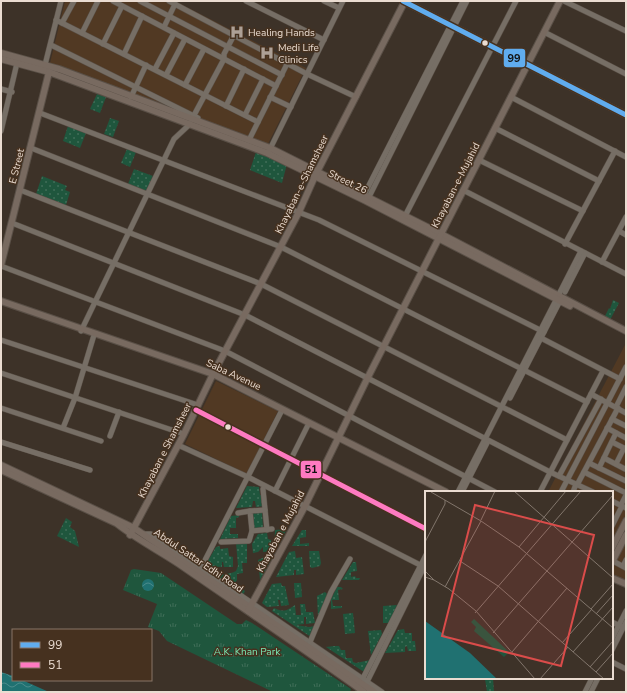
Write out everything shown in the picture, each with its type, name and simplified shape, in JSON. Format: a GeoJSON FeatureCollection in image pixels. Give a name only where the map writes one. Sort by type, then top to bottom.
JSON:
{"type":"FeatureCollection","features":[{"type":"Feature","properties":{"kind":"main road"},"geometry":{"type":"LineString","coordinates":[[406,1],[453,24],[626,115]]}},
{"type":"Feature","properties":{"kind":"main road","name":"Khayaban-e-Shamsheer"},"geometry":{"type":"LineString","coordinates":[[212,375],[281,247],[316,174],[406,1]]}},
{"type":"Feature","properties":{"kind":"main road","name":"Khayaban-e-Mujahid"},"geometry":{"type":"LineString","coordinates":[[368,377],[560,1]]}},
{"type":"Feature","properties":{"kind":"main road"},"geometry":{"type":"LineString","coordinates":[[1,53],[49,68]]}},
{"type":"Feature","properties":{"kind":"main road"},"geometry":{"type":"LineString","coordinates":[[1,59],[49,68]]}},
{"type":"Feature","properties":{"kind":"main road"},"geometry":{"type":"LineString","coordinates":[[528,63],[626,111]]}},
{"type":"Feature","properties":{"kind":"main road","name":"Street 26"},"geometry":{"type":"LineString","coordinates":[[49,68],[130,96],[269,151]]}},
{"type":"Feature","properties":{"kind":"main road","name":"Street 26"},"geometry":{"type":"LineString","coordinates":[[49,68],[249,140],[626,331]]}},
{"type":"Feature","properties":{"kind":"main road","name":"E Street"},"geometry":{"type":"LineString","coordinates":[[1,265],[3,250],[12,223],[40,113],[49,68]]}},
{"type":"Feature","properties":{"kind":"main road","name":"Street 26"},"geometry":{"type":"LineString","coordinates":[[316,174],[366,196],[404,218]]}},
{"type":"Feature","properties":{"kind":"main road","name":"Street 26"},"geometry":{"type":"LineString","coordinates":[[559,298],[626,335]]}},
{"type":"Feature","properties":{"kind":"main road","name":"Saba Avenue"},"geometry":{"type":"LineString","coordinates":[[1,301],[212,375],[444,491]]}},
{"type":"Feature","properties":{"kind":"main road","name":"Saba Avenue"},"geometry":{"type":"LineString","coordinates":[[1,305],[81,329],[94,335],[212,375],[282,412],[337,438],[435,491]]}},
{"type":"Feature","properties":{"kind":"main road","name":"Khayaban e Shamsheer"},"geometry":{"type":"LineString","coordinates":[[130,535],[184,434],[212,375]]}},
{"type":"Feature","properties":{"kind":"main road","name":"Khayaban e Mujahid"},"geometry":{"type":"LineString","coordinates":[[251,607],[306,506],[337,438],[368,377]]}},
{"type":"Feature","properties":{"kind":"main road","name":"Abdul Sattar Edhi Road"},"geometry":{"type":"LineString","coordinates":[[1,465],[134,528],[142,537],[251,607],[374,692]]}},
{"type":"Feature","properties":{"kind":"main road","name":"Abdul Sattar Edhi Road"},"geometry":{"type":"LineString","coordinates":[[1,470],[115,522],[130,535],[142,537]]}},
{"type":"Feature","properties":{"kind":"main road"},"geometry":{"type":"LineString","coordinates":[[613,546],[626,521]]}},
{"type":"Feature","properties":{"kind":"main road"},"geometry":{"type":"LineString","coordinates":[[613,560],[626,535]]}},
{"type":"Feature","properties":{"kind":"main road"},"geometry":{"type":"LineString","coordinates":[[613,578],[626,584]]}},
{"type":"Feature","properties":{"kind":"main road"},"geometry":{"type":"LineString","coordinates":[[613,582],[626,588]]}},
{"type":"Feature","properties":{"kind":"main road","name":"Abdul Sattar Edhi Road"},"geometry":{"type":"LineString","coordinates":[[251,607],[364,684]]}},
{"type":"Feature","properties":{"kind":"street"},"geometry":{"type":"LineString","coordinates":[[49,68],[50,45],[61,1]]}},
{"type":"Feature","properties":{"kind":"street"},"geometry":{"type":"LineString","coordinates":[[62,23],[74,1]]}},
{"type":"Feature","properties":{"kind":"street"},"geometry":{"type":"LineString","coordinates":[[82,33],[98,1]]}},
{"type":"Feature","properties":{"kind":"street"},"geometry":{"type":"LineString","coordinates":[[113,1],[276,86]]}},
{"type":"Feature","properties":{"kind":"street"},"geometry":{"type":"LineString","coordinates":[[140,1],[282,75]]}},
{"type":"Feature","properties":{"kind":"street"},"geometry":{"type":"LineString","coordinates":[[169,1],[177,3],[288,62],[307,74],[356,97]]}},
{"type":"Feature","properties":{"kind":"street"},"geometry":{"type":"LineString","coordinates":[[246,1],[324,40]]}},
{"type":"Feature","properties":{"kind":"street"},"geometry":{"type":"LineString","coordinates":[[324,1],[339,8]]}},
{"type":"Feature","properties":{"kind":"street"},"geometry":{"type":"LineString","coordinates":[[269,151],[343,1]]}},
{"type":"Feature","properties":{"kind":"street"},"geometry":{"type":"LineString","coordinates":[[366,196],[453,24],[463,1]]}},
{"type":"Feature","properties":{"kind":"street"},"geometry":{"type":"LineString","coordinates":[[453,24],[467,1]]}},
{"type":"Feature","properties":{"kind":"street"},"geometry":{"type":"LineString","coordinates":[[404,218],[516,1]]}},
{"type":"Feature","properties":{"kind":"street"},"geometry":{"type":"LineString","coordinates":[[564,1],[626,31]]}},
{"type":"Feature","properties":{"kind":"street"},"geometry":{"type":"LineString","coordinates":[[164,28],[177,3]]}},
{"type":"Feature","properties":{"kind":"street"},"geometry":{"type":"LineString","coordinates":[[103,44],[122,6]]}},
{"type":"Feature","properties":{"kind":"street"},"geometry":{"type":"LineString","coordinates":[[124,54],[142,16]]}},
{"type":"Feature","properties":{"kind":"street"},"geometry":{"type":"LineString","coordinates":[[56,20],[258,122]]}},
{"type":"Feature","properties":{"kind":"street"},"geometry":{"type":"LineString","coordinates":[[544,32],[626,74]]}},
{"type":"Feature","properties":{"kind":"street"},"geometry":{"type":"LineString","coordinates":[[155,69],[174,33]]}},
{"type":"Feature","properties":{"kind":"street"},"geometry":{"type":"LineString","coordinates":[[81,329],[174,139],[192,120],[224,59],[224,54],[234,34]]}},
{"type":"Feature","properties":{"kind":"street"},"geometry":{"type":"LineString","coordinates":[[166,75],[185,39]]}},
{"type":"Feature","properties":{"kind":"street"},"geometry":{"type":"LineString","coordinates":[[50,45],[136,86],[192,120]]}},
{"type":"Feature","properties":{"kind":"street"},"geometry":{"type":"LineString","coordinates":[[185,85],[204,49]]}},
{"type":"Feature","properties":{"kind":"street"},"geometry":{"type":"LineString","coordinates":[[249,140],[288,62]]}},
{"type":"Feature","properties":{"kind":"street"},"geometry":{"type":"LineString","coordinates":[[1,131],[12,92],[17,63]]}},
{"type":"Feature","properties":{"kind":"street"},"geometry":{"type":"LineString","coordinates":[[130,96],[146,65]]}},
{"type":"Feature","properties":{"kind":"street"},"geometry":{"type":"LineString","coordinates":[[226,106],[244,69]]}},
{"type":"Feature","properties":{"kind":"street"},"geometry":{"type":"LineString","coordinates":[[245,116],[263,79]]}},
{"type":"Feature","properties":{"kind":"street"},"geometry":{"type":"LineString","coordinates":[[1,90],[12,92]]}},
{"type":"Feature","properties":{"kind":"street"},"geometry":{"type":"LineString","coordinates":[[270,97],[291,107]]}},
{"type":"Feature","properties":{"kind":"street"},"geometry":{"type":"LineString","coordinates":[[511,97],[626,157]]}},
{"type":"Feature","properties":{"kind":"street"},"geometry":{"type":"LineString","coordinates":[[40,113],[299,212],[422,270],[542,332]]}},
{"type":"Feature","properties":{"kind":"street"},"geometry":{"type":"LineString","coordinates":[[495,128],[599,181]]}},
{"type":"Feature","properties":{"kind":"street"},"geometry":{"type":"LineString","coordinates":[[31,148],[281,247],[587,402]]}},
{"type":"Feature","properties":{"kind":"street"},"geometry":{"type":"LineString","coordinates":[[565,244],[615,151]]}},
{"type":"Feature","properties":{"kind":"street"},"geometry":{"type":"LineString","coordinates":[[479,160],[583,211]]}},
{"type":"Feature","properties":{"kind":"street"},"geometry":{"type":"LineString","coordinates":[[20,190],[261,284],[567,440]]}},
{"type":"Feature","properties":{"kind":"street"},"geometry":{"type":"LineString","coordinates":[[463,190],[565,244],[626,274]]}},
{"type":"Feature","properties":{"kind":"street"},"geometry":{"type":"LineString","coordinates":[[602,262],[626,217]]}},
{"type":"Feature","properties":{"kind":"street"},"geometry":{"type":"LineString","coordinates":[[12,223],[244,315],[368,377],[550,472],[577,484],[585,490]]}},
{"type":"Feature","properties":{"kind":"street"},"geometry":{"type":"LineString","coordinates":[[619,231],[626,235]]}},
{"type":"Feature","properties":{"kind":"street"},"geometry":{"type":"LineString","coordinates":[[462,491],[583,252]]}},
{"type":"Feature","properties":{"kind":"street"},"geometry":{"type":"LineString","coordinates":[[1,265],[226,351],[493,491]]}},
{"type":"Feature","properties":{"kind":"street"},"geometry":{"type":"LineString","coordinates":[[523,370],[541,338],[542,332]]}},
{"type":"Feature","properties":{"kind":"street"},"geometry":{"type":"LineString","coordinates":[[63,428],[75,398],[94,335]]}},
{"type":"Feature","properties":{"kind":"street"},"geometry":{"type":"LineString","coordinates":[[541,338],[620,379]]}},
{"type":"Feature","properties":{"kind":"street"},"geometry":{"type":"LineString","coordinates":[[1,340],[197,408],[264,446],[425,528]]}},
{"type":"Feature","properties":{"kind":"street"},"geometry":{"type":"LineString","coordinates":[[562,491],[626,366]]}},
{"type":"Feature","properties":{"kind":"street"},"geometry":{"type":"LineString","coordinates":[[540,491],[604,371]]}},
{"type":"Feature","properties":{"kind":"street"},"geometry":{"type":"LineString","coordinates":[[1,372],[184,434]]}},
{"type":"Feature","properties":{"kind":"street"},"geometry":{"type":"LineString","coordinates":[[574,491],[612,419],[626,387]]}},
{"type":"Feature","properties":{"kind":"street"},"geometry":{"type":"LineString","coordinates":[[591,394],[626,412]]}},
{"type":"Feature","properties":{"kind":"street"},"geometry":{"type":"LineString","coordinates":[[559,476],[601,400]]}},
{"type":"Feature","properties":{"kind":"street"},"geometry":{"type":"LineString","coordinates":[[1,408],[101,441]]}},
{"type":"Feature","properties":{"kind":"street"},"geometry":{"type":"LineString","coordinates":[[110,436],[119,412]]}},
{"type":"Feature","properties":{"kind":"street"},"geometry":{"type":"LineString","coordinates":[[201,568],[282,412]]}},
{"type":"Feature","properties":{"kind":"street"},"geometry":{"type":"LineString","coordinates":[[612,419],[626,426]]}},
{"type":"Feature","properties":{"kind":"street"},"geometry":{"type":"LineString","coordinates":[[276,491],[308,425]]}},
{"type":"Feature","properties":{"kind":"street"},"geometry":{"type":"LineString","coordinates":[[607,428],[626,438]]}},
{"type":"Feature","properties":{"kind":"street"},"geometry":{"type":"LineString","coordinates":[[599,468],[616,433]]}},
{"type":"Feature","properties":{"kind":"street"},"geometry":{"type":"LineString","coordinates":[[1,442],[90,470]]}},
{"type":"Feature","properties":{"kind":"street"},"geometry":{"type":"LineString","coordinates":[[612,442],[625,449],[616,464]]}},
{"type":"Feature","properties":{"kind":"street"},"geometry":{"type":"LineString","coordinates":[[178,445],[248,477],[424,566],[364,684]]}},
{"type":"Feature","properties":{"kind":"street"},"geometry":{"type":"LineString","coordinates":[[604,458],[626,468],[620,478]]}},
{"type":"Feature","properties":{"kind":"street"},"geometry":{"type":"LineString","coordinates":[[589,464],[626,481]]}},
{"type":"Feature","properties":{"kind":"street"},"geometry":{"type":"LineString","coordinates":[[584,472],[626,494],[623,506],[613,524]]}},
{"type":"Feature","properties":{"kind":"street"},"geometry":{"type":"LineString","coordinates":[[459,491],[468,478]]}},
{"type":"Feature","properties":{"kind":"street"},"geometry":{"type":"LineString","coordinates":[[252,531],[269,529],[263,489]]}},
{"type":"Feature","properties":{"kind":"street"},"geometry":{"type":"LineString","coordinates":[[613,501],[623,506]]}},
{"type":"Feature","properties":{"kind":"street"},"geometry":{"type":"LineString","coordinates":[[238,513],[265,510]]}},
{"type":"Feature","properties":{"kind":"street"},"geometry":{"type":"LineString","coordinates":[[220,542],[249,541],[252,531],[250,511]]}},
{"type":"Feature","properties":{"kind":"street"},"geometry":{"type":"LineString","coordinates":[[142,537],[151,534],[201,568],[251,607],[310,642],[364,684],[382,692]]}},
{"type":"Feature","properties":{"kind":"street"},"geometry":{"type":"LineString","coordinates":[[310,642],[331,592],[350,559]]}},
{"type":"Feature","properties":{"kind":"street"},"geometry":{"type":"LineString","coordinates":[[613,562],[624,567],[626,560]]}},
{"type":"Feature","properties":{"kind":"street"},"geometry":{"type":"LineString","coordinates":[[613,638],[623,627],[626,611]]}},
{"type":"Feature","properties":{"kind":"street"},"geometry":{"type":"LineString","coordinates":[[613,622],[623,627]]}},
{"type":"Feature","properties":{"kind":"street"},"geometry":{"type":"LineString","coordinates":[[613,648],[626,622]]}},
{"type":"Feature","properties":{"kind":"street"},"geometry":{"type":"LineString","coordinates":[[613,662],[626,669]]}},
{"type":"Feature","properties":{"kind":"street"},"geometry":{"type":"LineString","coordinates":[[589,691],[592,679]]}},
{"type":"Feature","properties":{"kind":"street"},"geometry":{"type":"LineString","coordinates":[[589,691],[597,679]]}},
{"type":"Feature","properties":{"kind":"shaded area"},"geometry":{"type":"Polygon","coordinates":[[[65,1],[175,1],[306,68],[267,146],[77,75],[50,63],[65,1]]]}},
{"type":"Feature","properties":{"kind":"shaded area"},"geometry":{"type":"Polygon","coordinates":[[[626,343],[626,582],[613,575],[613,491],[549,491],[626,343]]]}},
{"type":"Feature","properties":{"kind":"shaded area"},"geometry":{"type":"Polygon","coordinates":[[[216,381],[278,411],[247,474],[185,444],[216,381]]]}},
{"type":"Feature","properties":{"kind":"green space"},"geometry":{"type":"Polygon","coordinates":[[[97,94],[106,97],[100,113],[90,109],[97,94]]]}},
{"type":"Feature","properties":{"kind":"green space"},"geometry":{"type":"Polygon","coordinates":[[[110,118],[119,121],[113,137],[104,134],[110,118]]]}},
{"type":"Feature","properties":{"kind":"green space"},"geometry":{"type":"Polygon","coordinates":[[[68,126],[86,133],[80,148],[63,141],[68,126]]]}},
{"type":"Feature","properties":{"kind":"green space"},"geometry":{"type":"Polygon","coordinates":[[[127,149],[136,152],[130,167],[121,163],[127,149]]]}},
{"type":"Feature","properties":{"kind":"green space"},"geometry":{"type":"Polygon","coordinates":[[[256,152],[287,164],[282,183],[250,170],[256,152]]]}},
{"type":"Feature","properties":{"kind":"green space"},"geometry":{"type":"Polygon","coordinates":[[[134,169],[153,176],[146,191],[128,184],[134,169]]]}},
{"type":"Feature","properties":{"kind":"green space"},"geometry":{"type":"Polygon","coordinates":[[[42,176],[67,186],[65,190],[70,192],[66,205],[36,194],[42,176]]]}},
{"type":"Feature","properties":{"kind":"green space"},"geometry":{"type":"Polygon","coordinates":[[[613,300],[619,303],[610,320],[604,318],[609,308],[610,309],[613,300]]]}},
{"type":"Feature","properties":{"kind":"green space"},"geometry":{"type":"Polygon","coordinates":[[[247,486],[259,487],[260,495],[263,495],[264,506],[256,507],[255,501],[253,501],[252,507],[236,508],[247,486]]]}},
{"type":"Feature","properties":{"kind":"green space"},"geometry":{"type":"Polygon","coordinates":[[[262,511],[263,528],[254,528],[253,512],[262,511]]]}},
{"type":"Feature","properties":{"kind":"green space"},"geometry":{"type":"Polygon","coordinates":[[[239,515],[239,517],[236,518],[236,528],[230,528],[230,534],[238,534],[238,538],[220,539],[231,516],[239,515]]]}},
{"type":"Feature","properties":{"kind":"green space"},"geometry":{"type":"Polygon","coordinates":[[[66,518],[72,522],[70,527],[75,531],[79,547],[57,536],[66,518]]]}},
{"type":"Feature","properties":{"kind":"green space"},"geometry":{"type":"Polygon","coordinates":[[[287,529],[274,552],[275,530],[287,529]]]}},
{"type":"Feature","properties":{"kind":"green space"},"geometry":{"type":"Polygon","coordinates":[[[302,530],[306,530],[306,537],[300,538],[300,544],[309,543],[309,546],[292,546],[302,530]]]}},
{"type":"Feature","properties":{"kind":"green space"},"geometry":{"type":"Polygon","coordinates":[[[267,533],[268,539],[271,540],[272,551],[263,552],[263,547],[258,552],[253,553],[252,544],[258,534],[267,533]]]}},
{"type":"Feature","properties":{"kind":"green space"},"geometry":{"type":"Polygon","coordinates":[[[247,542],[247,563],[242,563],[243,573],[237,574],[237,580],[234,584],[245,591],[243,595],[216,577],[236,571],[238,566],[236,543],[247,542]]]}},
{"type":"Feature","properties":{"kind":"green space"},"geometry":{"type":"Polygon","coordinates":[[[220,546],[220,549],[228,548],[229,556],[233,557],[233,567],[224,567],[223,562],[222,567],[207,566],[206,564],[216,547],[220,546]]]}},
{"type":"Feature","properties":{"kind":"green space"},"geometry":{"type":"Polygon","coordinates":[[[295,551],[296,558],[302,557],[304,574],[296,575],[296,570],[294,570],[294,575],[276,577],[289,552],[295,551]]]}},
{"type":"Feature","properties":{"kind":"green space"},"geometry":{"type":"Polygon","coordinates":[[[309,551],[319,551],[320,566],[310,567],[309,551]]]}},
{"type":"Feature","properties":{"kind":"green space"},"geometry":{"type":"Polygon","coordinates":[[[269,555],[273,556],[260,580],[258,560],[269,555]]]}},
{"type":"Feature","properties":{"kind":"green space"},"geometry":{"type":"Polygon","coordinates":[[[353,562],[356,562],[357,571],[351,572],[351,577],[355,576],[356,578],[360,578],[359,580],[342,580],[353,562]]]}},
{"type":"Feature","properties":{"kind":"green space","name":"A.K. Khan Park"},"geometry":{"type":"Polygon","coordinates":[[[134,569],[161,573],[237,624],[242,624],[246,620],[252,623],[351,689],[350,692],[273,692],[167,641],[159,631],[148,627],[157,604],[123,590],[131,570],[134,569]]]}},
{"type":"Feature","properties":{"kind":"green space"},"geometry":{"type":"Polygon","coordinates":[[[281,583],[282,586],[285,586],[289,605],[281,606],[280,600],[278,600],[279,606],[267,607],[262,603],[272,584],[281,583]]]}},
{"type":"Feature","properties":{"kind":"green space"},"geometry":{"type":"Polygon","coordinates":[[[294,583],[301,583],[302,597],[295,598],[294,583]]]}},
{"type":"Feature","properties":{"kind":"green space"},"geometry":{"type":"Polygon","coordinates":[[[337,587],[341,587],[343,589],[338,590],[339,600],[332,600],[333,606],[342,606],[342,608],[331,609],[331,599],[337,587]]]}},
{"type":"Feature","properties":{"kind":"green space"},"geometry":{"type":"Polygon","coordinates":[[[325,592],[327,594],[318,617],[317,596],[325,592]]]}},
{"type":"Feature","properties":{"kind":"green space"},"geometry":{"type":"Polygon","coordinates":[[[300,604],[305,604],[306,612],[313,612],[315,623],[306,624],[306,617],[304,617],[304,624],[296,625],[309,627],[315,626],[311,637],[272,611],[274,608],[286,610],[295,605],[296,615],[301,615],[300,604]]]}},
{"type":"Feature","properties":{"kind":"green space"},"geometry":{"type":"Polygon","coordinates":[[[397,605],[389,623],[383,623],[383,606],[397,605]]]}},
{"type":"Feature","properties":{"kind":"green space"},"geometry":{"type":"Polygon","coordinates":[[[353,613],[355,633],[345,634],[343,614],[353,613]]]}},
{"type":"Feature","properties":{"kind":"green space"},"geometry":{"type":"Polygon","coordinates":[[[404,629],[405,633],[412,633],[412,641],[415,641],[416,651],[408,651],[407,646],[405,647],[405,652],[385,653],[398,630],[404,629]]]}},
{"type":"Feature","properties":{"kind":"green space"},"geometry":{"type":"Polygon","coordinates":[[[381,630],[382,634],[371,655],[368,631],[381,630]]]}},
{"type":"Feature","properties":{"kind":"green space"},"geometry":{"type":"Polygon","coordinates":[[[339,646],[341,650],[345,650],[346,658],[352,658],[353,662],[356,663],[370,660],[364,672],[326,647],[339,646]]]}},
{"type":"Feature","properties":{"kind":"green space"},"geometry":{"type":"Polygon","coordinates":[[[485,679],[493,679],[494,692],[487,692],[485,679]]]}},
{"type":"Feature","properties":{"kind":"water"},"geometry":{"type":"Polygon","coordinates":[[[148,579],[152,581],[154,585],[152,589],[148,591],[144,589],[142,585],[144,581],[148,579]]]}},
{"type":"Feature","properties":{"kind":"water"},"geometry":{"type":"Polygon","coordinates":[[[1,672],[12,676],[12,681],[24,681],[49,692],[1,692],[1,672]]]}},
{"type":"Feature","properties":{"kind":"transit line","name":"99"},"geometry":{"type":"LineString","coordinates":[[403,1],[626,115]]}},
{"type":"Feature","properties":{"kind":"transit line","name":"51"},"geometry":{"type":"LineString","coordinates":[[196,410],[425,528]]}},
{"type":"Feature","properties":{"kind":"place","name":"Healing Hands"},"geometry":{"type":"Point","coordinates":[237,32]}},
{"type":"Feature","properties":{"kind":"place","name":"Medi Life Clinics"},"geometry":{"type":"Point","coordinates":[267,53]}}]}
